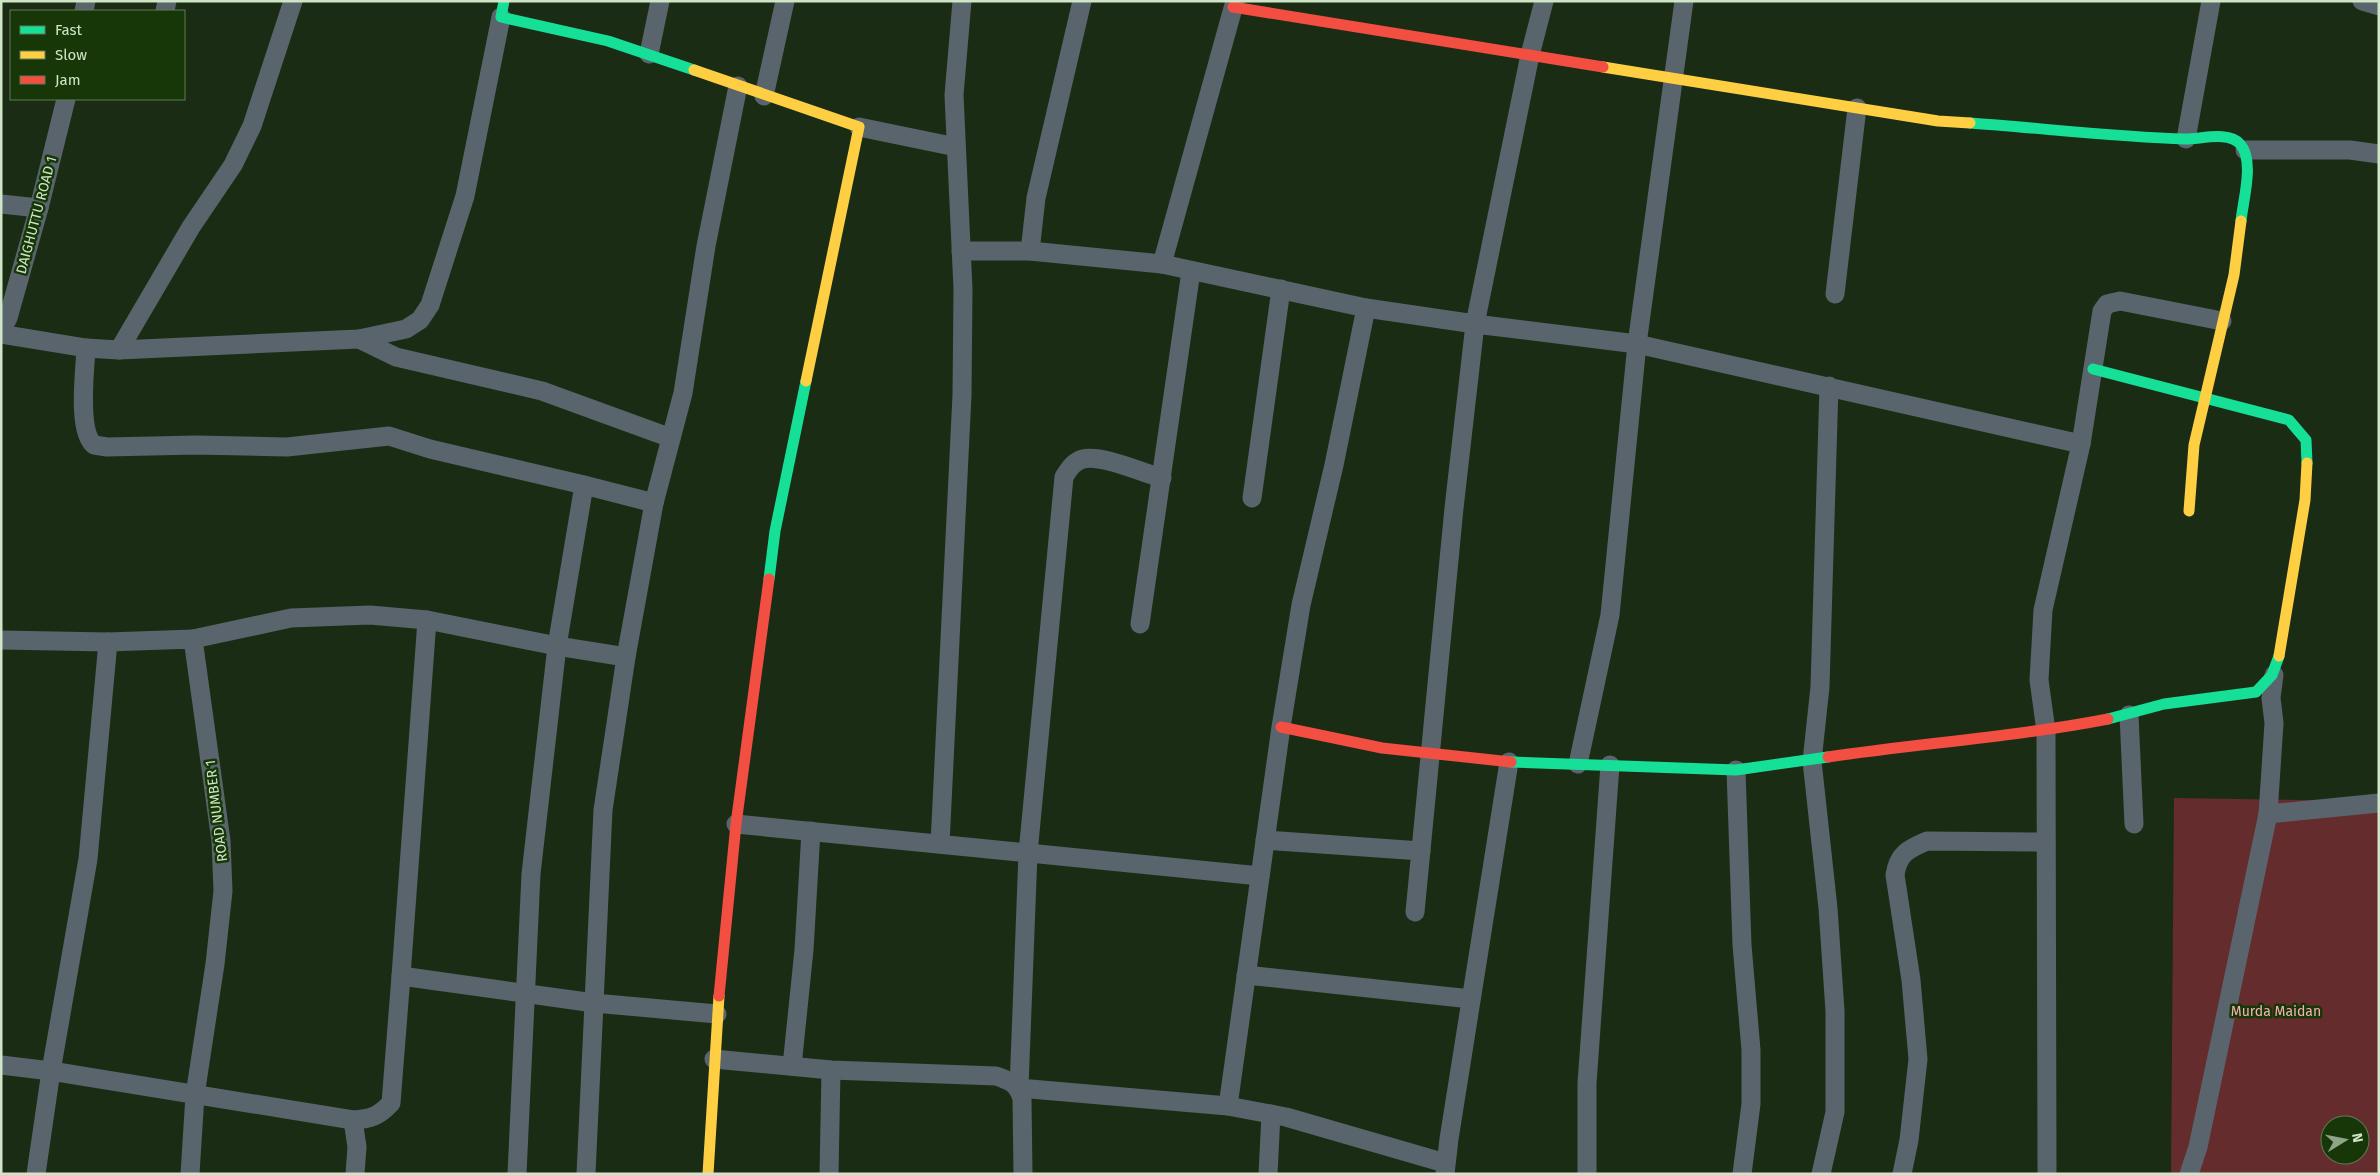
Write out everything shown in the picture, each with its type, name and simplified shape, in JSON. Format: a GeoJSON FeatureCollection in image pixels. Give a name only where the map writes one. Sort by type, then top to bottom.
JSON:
{"type":"FeatureCollection","features":[{"type":"Feature","properties":{"kind":"street"},"geometry":{"type":"LineString","coordinates":[[119,350],[191,226],[233,165],[252,126],[292,1]]}},
{"type":"Feature","properties":{"kind":"street"},"geometry":{"type":"LineString","coordinates":[[649,54],[660,1]]}},
{"type":"Feature","properties":{"kind":"street"},"geometry":{"type":"LineString","coordinates":[[764,96],[784,1]]}},
{"type":"Feature","properties":{"kind":"street"},"geometry":{"type":"LineString","coordinates":[[940,844],[962,395],[961,251],[954,95],[962,1]]}},
{"type":"Feature","properties":{"kind":"street"},"geometry":{"type":"LineString","coordinates":[[1030,252],[1036,198],[1082,1]]}},
{"type":"Feature","properties":{"kind":"street"},"geometry":{"type":"LineString","coordinates":[[1415,912],[1454,508],[1475,324],[1530,55],[1544,1]]}},
{"type":"Feature","properties":{"kind":"street"},"geometry":{"type":"LineString","coordinates":[[1578,764],[1610,615],[1637,344],[1684,1]]}},
{"type":"Feature","properties":{"kind":"street"},"geometry":{"type":"LineString","coordinates":[[2186,139],[2211,1]]}},
{"type":"Feature","properties":{"kind":"street"},"geometry":{"type":"LineString","coordinates":[[2362,1],[2379,6]]}},
{"type":"Feature","properties":{"kind":"street"},"geometry":{"type":"LineString","coordinates":[[1162,264],[1234,4],[1530,55],[1938,121],[2186,139],[2231,137],[2239,142],[2245,150],[2248,160],[2235,265],[2194,445],[2189,511]]}},
{"type":"Feature","properties":{"kind":"street"},"geometry":{"type":"LineString","coordinates":[[1,334],[86,348],[119,350],[359,339],[406,329],[420,320],[430,304],[465,196],[502,9],[649,54],[764,96],[859,127],[956,147]]}},
{"type":"Feature","properties":{"kind":"street"},"geometry":{"type":"LineString","coordinates":[[586,1174],[603,810],[626,657],[654,503],[683,393],[706,246],[738,86]]}},
{"type":"Feature","properties":{"kind":"street","name":"DAIGHUTTU ROAD 1"},"geometry":{"type":"LineString","coordinates":[[1,330],[8,318],[39,208],[66,100]]}},
{"type":"Feature","properties":{"kind":"street"},"geometry":{"type":"LineString","coordinates":[[1836,294],[1857,108]]}},
{"type":"Feature","properties":{"kind":"street"},"geometry":{"type":"LineString","coordinates":[[708,1174],[717,1014],[736,824],[775,531],[859,127]]}},
{"type":"Feature","properties":{"kind":"street"},"geometry":{"type":"LineString","coordinates":[[2245,150],[2341,150],[2379,154]]}},
{"type":"Feature","properties":{"kind":"street"},"geometry":{"type":"LineString","coordinates":[[1,204],[39,208]]}},
{"type":"Feature","properties":{"kind":"street"},"geometry":{"type":"LineString","coordinates":[[961,251],[1030,252],[1162,264],[1366,308],[1475,324],[1637,344],[2080,444]]}},
{"type":"Feature","properties":{"kind":"street"},"geometry":{"type":"LineString","coordinates":[[1140,624],[1191,271]]}},
{"type":"Feature","properties":{"kind":"street"},"geometry":{"type":"LineString","coordinates":[[1252,498],[1281,289]]}},
{"type":"Feature","properties":{"kind":"street"},"geometry":{"type":"LineString","coordinates":[[2047,1174],[2046,731],[2040,680],[2043,610],[2080,444],[2094,369],[2102,311],[2112,302],[2120,301],[2222,322]]}},
{"type":"Feature","properties":{"kind":"street"},"geometry":{"type":"LineString","coordinates":[[1228,1106],[1280,727],[1301,605],[1334,465],[1366,308]]}},
{"type":"Feature","properties":{"kind":"street"},"geometry":{"type":"LineString","coordinates":[[359,339],[396,357],[542,392],[671,438]]}},
{"type":"Feature","properties":{"kind":"street"},"geometry":{"type":"LineString","coordinates":[[86,348],[84,420],[86,435],[94,445],[107,447],[196,445],[287,447],[389,436],[430,449],[584,484],[654,503]]}},
{"type":"Feature","properties":{"kind":"street"},"geometry":{"type":"LineString","coordinates":[[2094,369],[2289,420],[2298,428],[2306,440],[2308,454],[2305,500],[2271,698],[2274,723],[2268,814],[2198,1147],[2190,1174]]}},
{"type":"Feature","properties":{"kind":"street"},"geometry":{"type":"LineString","coordinates":[[1821,1174],[1835,1112],[1836,1011],[1828,908],[1812,760],[1820,678],[1829,386]]}},
{"type":"Feature","properties":{"kind":"street"},"geometry":{"type":"LineString","coordinates":[[1023,1174],[1024,1113],[1019,1088],[1028,853],[1064,478],[1070,466],[1082,459],[1094,458],[1162,478]]}},
{"type":"Feature","properties":{"kind":"street"},"geometry":{"type":"LineString","coordinates":[[516,1174],[532,865],[557,646],[584,484]]}},
{"type":"Feature","properties":{"kind":"street"},"geometry":{"type":"LineString","coordinates":[[1,640],[108,642],[193,639],[292,618],[370,615],[427,620],[557,646],[626,657]]}},
{"type":"Feature","properties":{"kind":"street"},"geometry":{"type":"LineString","coordinates":[[1,1065],[51,1071],[354,1120],[369,1119],[381,1114],[391,1103],[427,620]]}},
{"type":"Feature","properties":{"kind":"street","name":"ROAD NUMBER 1"},"geometry":{"type":"LineString","coordinates":[[190,1174],[196,1095],[215,964],[223,891],[221,841],[193,639]]}},
{"type":"Feature","properties":{"kind":"street"},"geometry":{"type":"LineString","coordinates":[[36,1174],[51,1071],[88,859],[108,642]]}},
{"type":"Feature","properties":{"kind":"street"},"geometry":{"type":"LineString","coordinates":[[1280,727],[1382,748],[1509,762],[1736,770],[1918,744],[2046,731],[2129,715],[2164,704],[2256,692],[2267,685],[2274,675]]}},
{"type":"Feature","properties":{"kind":"street"},"geometry":{"type":"LineString","coordinates":[[2129,715],[2134,824]]}},
{"type":"Feature","properties":{"kind":"street"},"geometry":{"type":"LineString","coordinates":[[714,1059],[831,1070],[996,1076],[1009,1080],[1019,1088],[1228,1106],[1271,1114],[1445,1168],[1509,762]]}},
{"type":"Feature","properties":{"kind":"street"},"geometry":{"type":"LineString","coordinates":[[1587,1174],[1587,1083],[1610,765]]}},
{"type":"Feature","properties":{"kind":"street"},"geometry":{"type":"LineString","coordinates":[[1736,770],[1742,946],[1751,1050],[1751,1104],[1742,1174]]}},
{"type":"Feature","properties":{"kind":"street"},"geometry":{"type":"LineString","coordinates":[[2268,814],[2379,804]]}},
{"type":"Feature","properties":{"kind":"street"},"geometry":{"type":"LineString","coordinates":[[736,824],[1260,876]]}},
{"type":"Feature","properties":{"kind":"street"},"geometry":{"type":"LineString","coordinates":[[792,1066],[804,950],[812,832]]}},
{"type":"Feature","properties":{"kind":"street"},"geometry":{"type":"LineString","coordinates":[[1265,840],[1421,852]]}},
{"type":"Feature","properties":{"kind":"street"},"geometry":{"type":"LineString","coordinates":[[1902,1174],[1909,1140],[1918,1059],[1911,980],[1895,875],[1897,864],[1902,854],[1910,848],[1927,842],[2046,842]]}},
{"type":"Feature","properties":{"kind":"street"},"geometry":{"type":"LineString","coordinates":[[1246,975],[1471,999]]}},
{"type":"Feature","properties":{"kind":"street"},"geometry":{"type":"LineString","coordinates":[[401,976],[594,1003],[717,1014]]}},
{"type":"Feature","properties":{"kind":"street"},"geometry":{"type":"LineString","coordinates":[[829,1174],[831,1070]]}},
{"type":"Feature","properties":{"kind":"street"},"geometry":{"type":"LineString","coordinates":[[1268,1174],[1271,1114]]}},
{"type":"Feature","properties":{"kind":"street"},"geometry":{"type":"LineString","coordinates":[[354,1120],[357,1147],[355,1174]]}},
{"type":"Feature","properties":{"kind":"green space","name":"Murda Maidan"},"geometry":{"type":"Polygon","coordinates":[[[2174,798],[2379,801],[2379,1174],[2171,1174],[2174,798]]]}},
{"type":"Feature","properties":{"kind":"traffic: fast"},"geometry":{"type":"LineString","coordinates":[[504,1],[501,17],[608,41],[694,70]]}},
{"type":"Feature","properties":{"kind":"traffic: fast"},"geometry":{"type":"LineString","coordinates":[[1970,123],[2159,138],[2222,137],[2235,140],[2240,144],[2247,160],[2247,181],[2241,221]]}},
{"type":"Feature","properties":{"kind":"traffic: fast"},"geometry":{"type":"LineString","coordinates":[[2093,369],[2289,420],[2306,440],[2307,463]]}},
{"type":"Feature","properties":{"kind":"traffic: fast"},"geometry":{"type":"LineString","coordinates":[[769,579],[775,531],[806,381]]}},
{"type":"Feature","properties":{"kind":"traffic: fast"},"geometry":{"type":"LineString","coordinates":[[2108,719],[2164,704],[2256,692],[2272,675],[2279,656]]}},
{"type":"Feature","properties":{"kind":"traffic: fast"},"geometry":{"type":"LineString","coordinates":[[1511,762],[1736,770],[1828,757]]}},
{"type":"Feature","properties":{"kind":"traffic: slow"},"geometry":{"type":"LineString","coordinates":[[1603,67],[1938,121],[1970,123]]}},
{"type":"Feature","properties":{"kind":"traffic: slow"},"geometry":{"type":"LineString","coordinates":[[694,70],[859,127],[806,381]]}},
{"type":"Feature","properties":{"kind":"traffic: slow"},"geometry":{"type":"LineString","coordinates":[[2189,511],[2194,445],[2234,275],[2241,221]]}},
{"type":"Feature","properties":{"kind":"traffic: slow"},"geometry":{"type":"LineString","coordinates":[[2279,656],[2305,500],[2307,463]]}},
{"type":"Feature","properties":{"kind":"traffic: slow"},"geometry":{"type":"LineString","coordinates":[[708,1174],[719,996]]}},
{"type":"Feature","properties":{"kind":"traffic: jam"},"geometry":{"type":"LineString","coordinates":[[1233,7],[1603,67]]}},
{"type":"Feature","properties":{"kind":"traffic: jam"},"geometry":{"type":"LineString","coordinates":[[719,996],[736,824],[769,579]]}},
{"type":"Feature","properties":{"kind":"traffic: jam"},"geometry":{"type":"LineString","coordinates":[[1828,757],[2038,731],[2108,719]]}},
{"type":"Feature","properties":{"kind":"traffic: jam"},"geometry":{"type":"LineString","coordinates":[[1281,727],[1382,748],[1511,762]]}}]}
